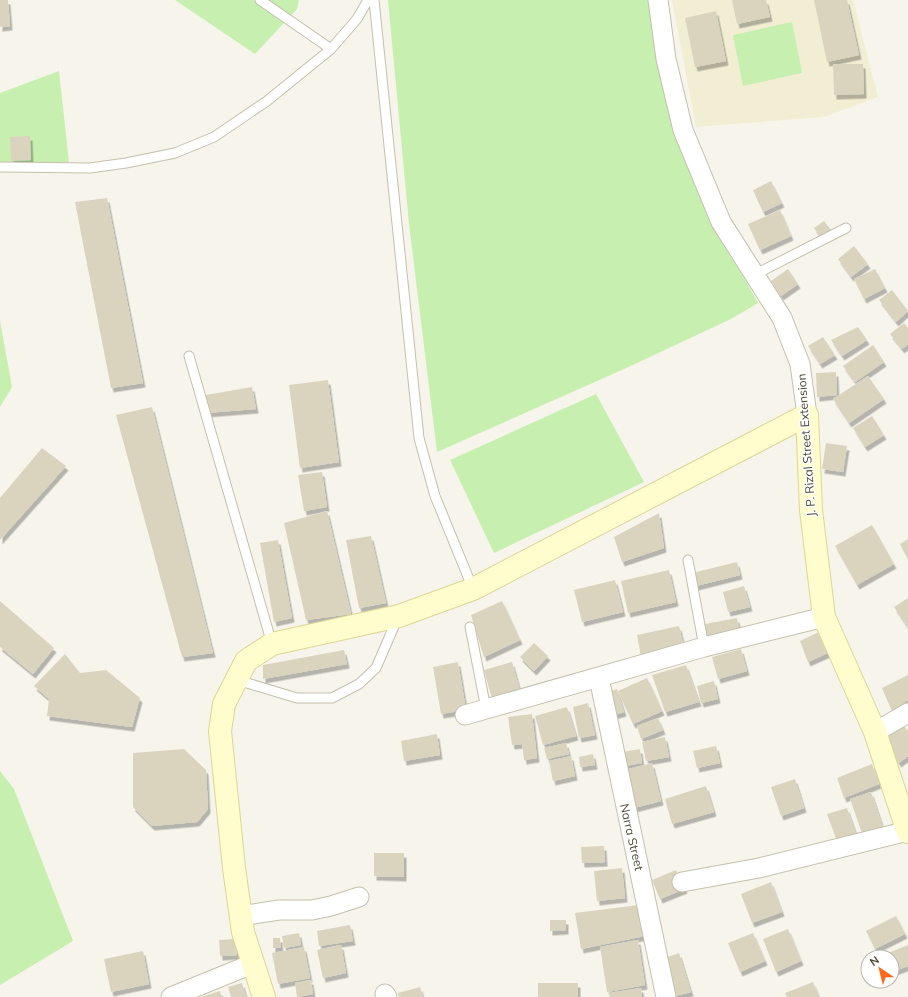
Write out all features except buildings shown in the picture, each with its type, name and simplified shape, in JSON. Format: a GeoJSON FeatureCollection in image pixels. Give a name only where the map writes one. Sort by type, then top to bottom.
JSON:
{"type":"FeatureCollection","features":[{"type":"Feature","properties":{"kind":"street","name":"J. P. Rizal Street Extension"},"geometry":{"type":"LineString","coordinates":[[658,0],[666,59],[683,130],[721,222],[782,318],[800,364],[807,415],[811,510],[824,618],[875,732],[908,831]]}},
{"type":"Feature","properties":{"kind":"street"},"geometry":{"type":"LineString","coordinates":[[264,997],[252,964],[240,916],[220,731],[224,704],[235,679],[246,661],[272,644],[399,616],[473,589],[807,415]]}},
{"type":"Feature","properties":{"kind":"street"},"geometry":{"type":"LineString","coordinates":[[465,715],[704,647],[824,618]]}},
{"type":"Feature","properties":{"kind":"street","name":"Narra Street"},"geometry":{"type":"LineString","coordinates":[[599,678],[666,997]]}},
{"type":"Feature","properties":{"kind":"street"},"geometry":{"type":"LineString","coordinates":[[875,732],[908,713]]}},
{"type":"Feature","properties":{"kind":"street"},"geometry":{"type":"LineString","coordinates":[[682,882],[759,868],[908,831]]}},
{"type":"Feature","properties":{"kind":"street"},"geometry":{"type":"LineString","coordinates":[[240,916],[279,910],[312,910],[331,906],[359,897]]}},
{"type":"Feature","properties":{"kind":"street"},"geometry":{"type":"LineString","coordinates":[[171,997],[252,964]]}},
{"type":"Feature","properties":{"kind":"lane"},"geometry":{"type":"LineString","coordinates":[[260,0],[331,49]]}},
{"type":"Feature","properties":{"kind":"lane"},"geometry":{"type":"LineString","coordinates":[[1,167],[90,168],[126,163],[175,152],[214,137],[267,101],[331,49],[357,19],[368,0]]}},
{"type":"Feature","properties":{"kind":"lane"},"geometry":{"type":"LineString","coordinates":[[374,0],[419,438],[435,496],[473,589]]}},
{"type":"Feature","properties":{"kind":"lane"},"geometry":{"type":"LineString","coordinates":[[754,275],[846,228]]}},
{"type":"Feature","properties":{"kind":"lane"},"geometry":{"type":"LineString","coordinates":[[189,356],[272,644]]}},
{"type":"Feature","properties":{"kind":"lane"},"geometry":{"type":"LineString","coordinates":[[688,560],[704,647]]}},
{"type":"Feature","properties":{"kind":"lane"},"geometry":{"type":"LineString","coordinates":[[235,679],[297,698],[332,698],[359,684],[376,668],[399,616]]}},
{"type":"Feature","properties":{"kind":"lane"},"geometry":{"type":"LineString","coordinates":[[470,627],[486,709]]}},
{"type":"Feature","properties":{"kind":"shaded area"},"geometry":{"type":"Polygon","coordinates":[[[672,0],[853,0],[878,97],[824,117],[696,127],[672,0]]]}},
{"type":"Feature","properties":{"kind":"green space"},"geometry":{"type":"Polygon","coordinates":[[[175,0],[299,0],[297,9],[255,54],[175,0]]]}},
{"type":"Feature","properties":{"kind":"green space"},"geometry":{"type":"Polygon","coordinates":[[[388,0],[649,0],[671,124],[696,189],[728,253],[741,272],[758,303],[731,319],[622,370],[437,452],[409,224],[388,0]]]}},
{"type":"Feature","properties":{"kind":"green space"},"geometry":{"type":"Polygon","coordinates":[[[792,22],[802,73],[743,86],[733,35],[792,22]]]}},
{"type":"Feature","properties":{"kind":"green space"},"geometry":{"type":"Polygon","coordinates":[[[59,71],[69,162],[0,167],[0,93],[59,71]]]}},
{"type":"Feature","properties":{"kind":"green space"},"geometry":{"type":"Polygon","coordinates":[[[0,321],[12,387],[0,407],[0,321]]]}},
{"type":"Feature","properties":{"kind":"green space"},"geometry":{"type":"Polygon","coordinates":[[[596,394],[644,482],[494,553],[450,460],[596,394]]]}},
{"type":"Feature","properties":{"kind":"green space"},"geometry":{"type":"Polygon","coordinates":[[[0,771],[14,789],[73,941],[0,985],[0,771]]]}}]}
